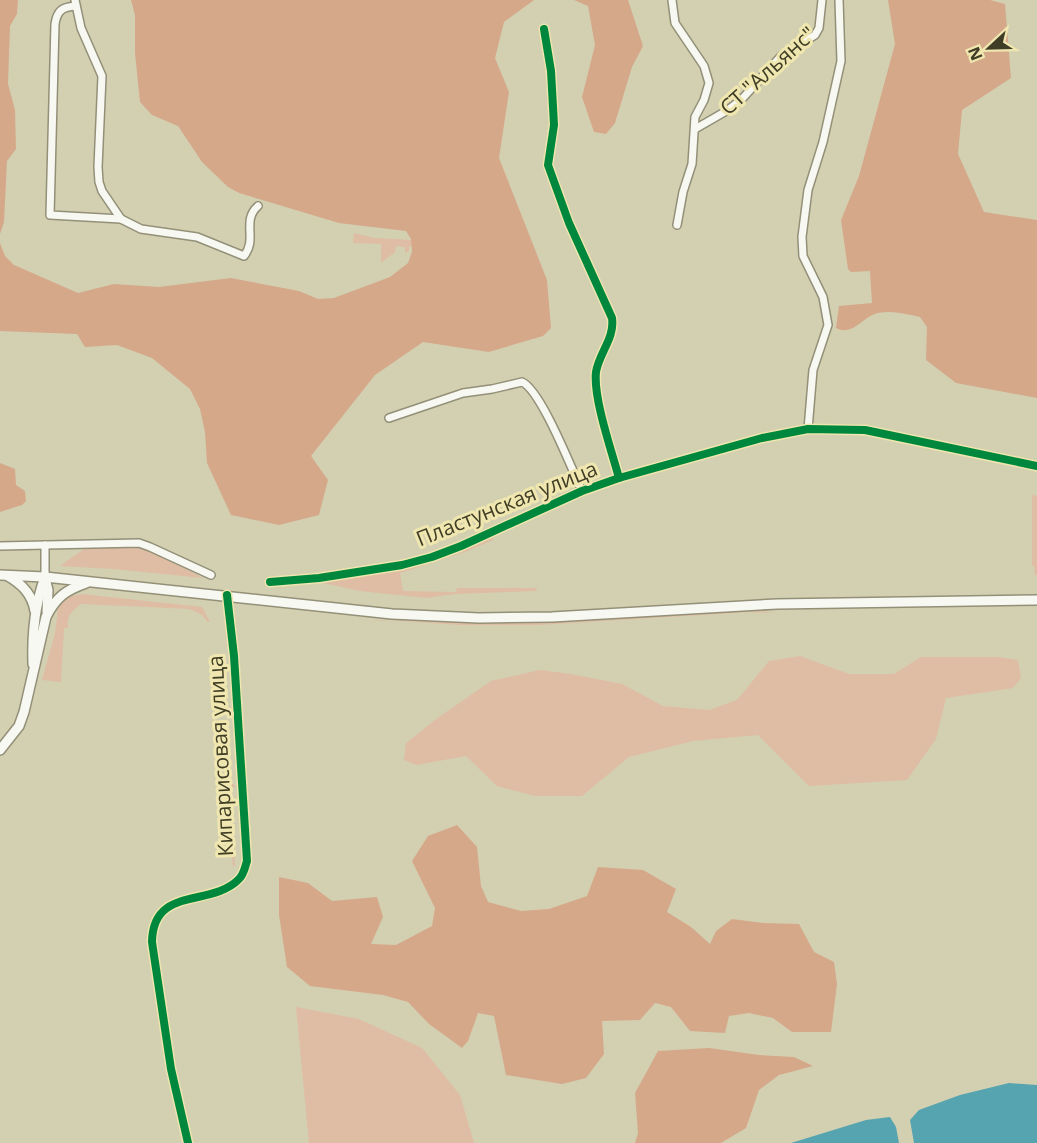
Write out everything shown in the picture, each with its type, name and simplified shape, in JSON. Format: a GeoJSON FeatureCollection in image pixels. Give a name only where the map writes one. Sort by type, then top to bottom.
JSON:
{"type":"FeatureCollection","features":[{"type":"Feature","properties":{"kind":"main road"},"geometry":{"type":"LineString","coordinates":[[3,575],[227,595],[392,614],[479,618],[552,617],[798,603],[1037,600]]}},
{"type":"Feature","properties":{"kind":"main road"},"geometry":{"type":"LineString","coordinates":[[3,575],[24,588],[41,616]]}},
{"type":"Feature","properties":{"kind":"main road"},"geometry":{"type":"LineString","coordinates":[[0,750],[19,726],[30,690],[41,616],[48,590],[45,577]]}},
{"type":"Feature","properties":{"kind":"main road"},"geometry":{"type":"LineString","coordinates":[[41,616],[66,591],[91,582]]}},
{"type":"Feature","properties":{"kind":"street"},"geometry":{"type":"LineString","coordinates":[[672,0],[678,31],[697,53],[708,76],[708,91],[695,117],[692,164],[683,192],[677,225]]}},
{"type":"Feature","properties":{"kind":"street","name":"СТ \"Альянс\""},"geometry":{"type":"LineString","coordinates":[[695,129],[728,110],[742,99],[782,56],[815,35],[819,28],[822,0]]}},
{"type":"Feature","properties":{"kind":"street"},"geometry":{"type":"LineString","coordinates":[[808,429],[813,370],[828,325],[823,297],[803,256],[802,237],[808,190],[823,142],[841,61],[839,0]]}},
{"type":"Feature","properties":{"kind":"street"},"geometry":{"type":"LineString","coordinates":[[121,219],[102,191],[99,182],[102,76],[81,28],[75,3],[60,10],[55,24],[50,215],[121,219],[141,229],[197,237],[243,256],[251,244],[250,217],[252,211],[258,206]]}},
{"type":"Feature","properties":{"kind":"street"},"geometry":{"type":"LineString","coordinates":[[544,28],[551,71],[554,125],[548,165],[569,224],[612,318],[612,331],[599,359],[596,385],[619,478]]}},
{"type":"Feature","properties":{"kind":"street","name":"Пластунская улица"},"geometry":{"type":"LineString","coordinates":[[389,418],[463,393],[522,382],[533,390],[582,491]]}},
{"type":"Feature","properties":{"kind":"street","name":"Пластунская улица"},"geometry":{"type":"LineString","coordinates":[[270,582],[320,578],[402,565],[472,542],[582,491],[619,478],[762,438],[808,429],[865,430],[1037,466]]}},
{"type":"Feature","properties":{"kind":"street"},"geometry":{"type":"LineString","coordinates":[[0,546],[139,543],[211,575]]}},
{"type":"Feature","properties":{"kind":"street"},"geometry":{"type":"LineString","coordinates":[[45,545],[45,577]]}},
{"type":"Feature","properties":{"kind":"street","name":"Кипарисовая улица"},"geometry":{"type":"LineString","coordinates":[[188,1143],[171,1069],[152,942],[154,922],[168,907],[221,890],[239,879],[247,861],[234,656],[227,595]]}},
{"type":"Feature","properties":{"kind":"shaded area"},"geometry":{"type":"Polygon","coordinates":[[[0,0],[18,0],[17,14],[10,26],[8,84],[15,110],[16,149],[7,161],[4,222],[0,234],[0,0]]]}},
{"type":"Feature","properties":{"kind":"shaded area"},"geometry":{"type":"Polygon","coordinates":[[[131,0],[534,0],[504,22],[495,58],[509,92],[499,158],[547,280],[551,328],[543,336],[489,352],[423,342],[375,375],[311,456],[328,480],[319,515],[279,525],[231,515],[207,463],[205,432],[200,409],[190,389],[152,358],[117,345],[85,347],[77,334],[0,331],[0,243],[5,256],[14,265],[78,293],[114,284],[159,287],[231,278],[299,291],[318,299],[334,298],[390,277],[408,263],[412,252],[411,239],[406,231],[339,223],[239,193],[228,187],[202,162],[178,126],[152,115],[140,102],[135,53],[135,15],[131,0]]]}},
{"type":"Feature","properties":{"kind":"shaded area"},"geometry":{"type":"Polygon","coordinates":[[[574,0],[628,0],[643,46],[632,67],[615,123],[606,134],[594,132],[582,97],[595,45],[588,6],[574,0]]]}},
{"type":"Feature","properties":{"kind":"shaded area"},"geometry":{"type":"Polygon","coordinates":[[[888,0],[990,0],[1005,4],[1011,78],[962,110],[958,154],[984,212],[1037,220],[1037,398],[956,383],[926,360],[927,327],[920,317],[883,312],[873,315],[848,330],[836,328],[839,306],[872,303],[870,271],[851,272],[848,269],[841,220],[859,176],[895,44],[888,0]]]}},
{"type":"Feature","properties":{"kind":"shaded area"},"geometry":{"type":"Polygon","coordinates":[[[354,233],[374,238],[413,240],[417,244],[409,247],[409,251],[405,253],[405,247],[396,246],[395,252],[381,263],[381,244],[353,243],[354,233]]]}},
{"type":"Feature","properties":{"kind":"shaded area"},"geometry":{"type":"Polygon","coordinates":[[[0,463],[15,469],[16,485],[25,491],[26,501],[22,505],[0,512],[0,463]]]}},
{"type":"Feature","properties":{"kind":"shaded area"},"geometry":{"type":"Polygon","coordinates":[[[1032,495],[1037,496],[1037,575],[1032,566],[1032,495]]]}},
{"type":"Feature","properties":{"kind":"shaded area"},"geometry":{"type":"Polygon","coordinates":[[[492,536],[493,540],[465,552],[400,573],[403,591],[456,592],[457,588],[537,588],[536,591],[455,594],[426,598],[360,591],[319,582],[403,567],[492,536]]]}},
{"type":"Feature","properties":{"kind":"shaded area"},"geometry":{"type":"Polygon","coordinates":[[[139,546],[203,578],[60,566],[87,547],[139,546]]]}},
{"type":"Feature","properties":{"kind":"shaded area"},"geometry":{"type":"Polygon","coordinates":[[[82,594],[202,607],[210,622],[190,609],[81,604],[70,614],[68,628],[64,628],[61,682],[42,680],[55,633],[58,608],[68,597],[82,594]]]}},
{"type":"Feature","properties":{"kind":"shaded area"},"geometry":{"type":"Polygon","coordinates":[[[751,610],[778,613],[751,612],[538,625],[460,625],[388,620],[366,622],[389,619],[459,623],[538,623],[751,610]]]}},
{"type":"Feature","properties":{"kind":"shaded area"},"geometry":{"type":"Polygon","coordinates":[[[800,656],[849,674],[894,674],[921,657],[998,657],[1018,660],[1021,678],[1013,688],[946,698],[936,739],[907,780],[809,786],[758,735],[693,741],[629,757],[582,796],[535,796],[497,786],[466,756],[416,765],[404,760],[406,743],[491,681],[540,670],[571,674],[622,684],[663,706],[709,710],[737,700],[769,661],[800,656]]]}},
{"type":"Feature","properties":{"kind":"shaded area"},"geometry":{"type":"Polygon","coordinates":[[[232,783],[236,787],[230,788],[235,865],[233,867],[227,788],[219,788],[222,784],[232,783]]]}},
{"type":"Feature","properties":{"kind":"shaded area"},"geometry":{"type":"Polygon","coordinates":[[[457,825],[477,847],[481,886],[488,902],[521,911],[549,909],[587,896],[598,867],[643,870],[676,889],[667,912],[691,927],[710,944],[716,931],[732,919],[799,924],[814,952],[834,962],[837,984],[831,1032],[792,1032],[773,1018],[749,1013],[729,1016],[725,1033],[690,1031],[671,1007],[655,1003],[640,1020],[602,1021],[604,1054],[586,1078],[562,1084],[506,1075],[494,1016],[478,1013],[468,1041],[462,1048],[429,1024],[408,1002],[383,995],[310,986],[287,967],[279,915],[279,877],[308,883],[332,901],[377,897],[383,917],[371,944],[396,945],[432,926],[435,908],[412,861],[428,836],[457,825]]]}},
{"type":"Feature","properties":{"kind":"shaded area"},"geometry":{"type":"Polygon","coordinates":[[[296,1007],[359,1019],[422,1048],[460,1095],[474,1143],[309,1143],[296,1007]]]}},
{"type":"Feature","properties":{"kind":"shaded area"},"geometry":{"type":"Polygon","coordinates":[[[709,1048],[794,1057],[813,1066],[779,1075],[759,1090],[746,1128],[721,1143],[635,1143],[638,1133],[635,1093],[658,1051],[709,1048]]]}},
{"type":"Feature","properties":{"kind":"water"},"geometry":{"type":"Polygon","coordinates":[[[1009,1083],[1037,1085],[1037,1143],[914,1143],[910,1120],[919,1110],[960,1095],[1009,1083]]]}},
{"type":"Feature","properties":{"kind":"water"},"geometry":{"type":"Polygon","coordinates":[[[890,1117],[896,1127],[899,1143],[791,1143],[866,1120],[890,1117]]]}},
{"type":"Feature","properties":{"kind":"cycle path"},"geometry":{"type":"LineString","coordinates":[[544,29],[551,71],[554,125],[548,165],[569,223],[612,318],[609,339],[596,372],[596,383],[600,410],[619,478]]}},
{"type":"Feature","properties":{"kind":"cycle path"},"geometry":{"type":"LineString","coordinates":[[270,582],[319,578],[402,565],[432,557],[582,491],[619,478],[762,438],[808,429],[865,430],[1037,466]]}},
{"type":"Feature","properties":{"kind":"cycle path"},"geometry":{"type":"LineString","coordinates":[[188,1143],[171,1069],[152,942],[155,924],[162,912],[185,900],[227,888],[241,877],[247,861],[234,656],[227,595]]}}]}
